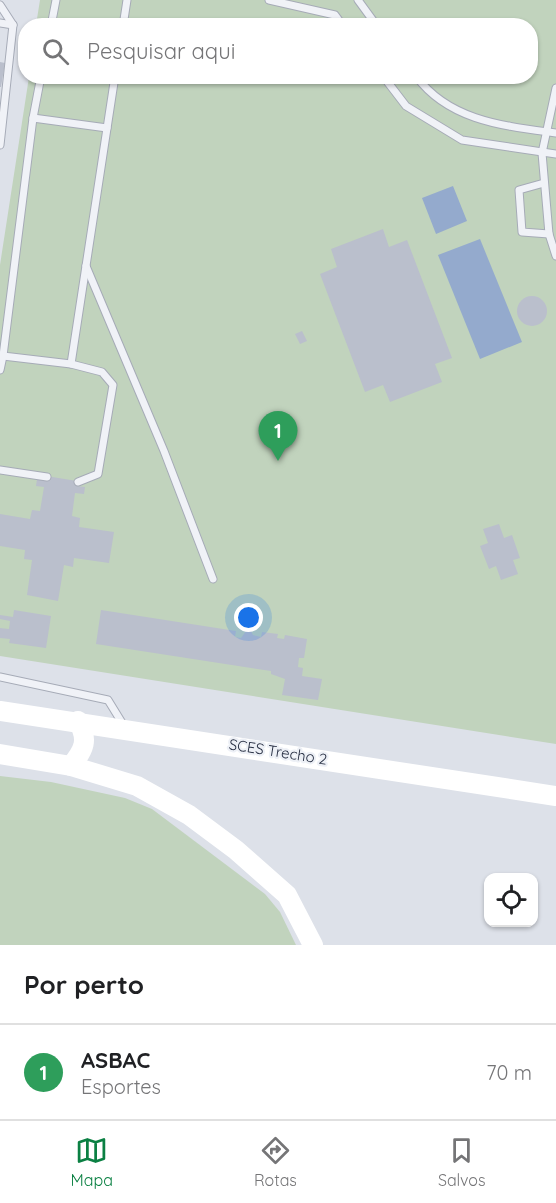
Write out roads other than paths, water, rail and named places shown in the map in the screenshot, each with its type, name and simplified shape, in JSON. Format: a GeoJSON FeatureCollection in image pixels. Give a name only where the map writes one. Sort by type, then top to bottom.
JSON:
{"type":"FeatureCollection","features":[{"type":"Feature","properties":{"kind":"main road","name":"SCES Trecho 2"},"geometry":{"type":"LineString","coordinates":[[0,711],[125,728],[556,796]]}},
{"type":"Feature","properties":{"kind":"main road"},"geometry":{"type":"LineString","coordinates":[[71,766],[84,749],[85,733],[78,721]]}},
{"type":"Feature","properties":{"kind":"main road"},"geometry":{"type":"LineString","coordinates":[[0,754],[71,766],[137,786],[189,815],[236,850],[287,895],[313,945]]}},
{"type":"Feature","properties":{"kind":"lane"},"geometry":{"type":"LineString","coordinates":[[53,18],[56,0]]}},
{"type":"Feature","properties":{"kind":"lane"},"geometry":{"type":"LineString","coordinates":[[124,18],[127,0]]}},
{"type":"Feature","properties":{"kind":"lane"},"geometry":{"type":"LineString","coordinates":[[269,0],[335,15],[337,18]]}},
{"type":"Feature","properties":{"kind":"lane"},"geometry":{"type":"LineString","coordinates":[[358,0],[371,18]]}},
{"type":"Feature","properties":{"kind":"lane"},"geometry":{"type":"LineString","coordinates":[[0,4],[13,25],[0,145]]}},
{"type":"Feature","properties":{"kind":"lane"},"geometry":{"type":"LineString","coordinates":[[0,23],[13,25]]}},
{"type":"Feature","properties":{"kind":"lane"},"geometry":{"type":"LineString","coordinates":[[0,370],[39,84]]}},
{"type":"Feature","properties":{"kind":"lane"},"geometry":{"type":"LineString","coordinates":[[71,364],[114,84]]}},
{"type":"Feature","properties":{"kind":"lane"},"geometry":{"type":"LineString","coordinates":[[389,84],[406,106],[462,140],[556,154]]}},
{"type":"Feature","properties":{"kind":"lane"},"geometry":{"type":"LineString","coordinates":[[422,84],[427,91],[451,109],[490,122],[556,133]]}},
{"type":"Feature","properties":{"kind":"lane"},"geometry":{"type":"LineString","coordinates":[[556,88],[544,132],[542,153],[549,234],[556,256]]}},
{"type":"Feature","properties":{"kind":"lane"},"geometry":{"type":"LineString","coordinates":[[33,118],[107,128]]}},
{"type":"Feature","properties":{"kind":"lane"},"geometry":{"type":"LineString","coordinates":[[544,183],[519,190],[522,232],[549,234]]}},
{"type":"Feature","properties":{"kind":"lane"},"geometry":{"type":"LineString","coordinates":[[86,266],[164,451],[213,579]]}},
{"type":"Feature","properties":{"kind":"lane"},"geometry":{"type":"LineString","coordinates":[[3,356],[71,364],[102,372],[112,385],[98,474],[78,482]]}},
{"type":"Feature","properties":{"kind":"lane"},"geometry":{"type":"LineString","coordinates":[[0,470],[46,477]]}},
{"type":"Feature","properties":{"kind":"lane"},"geometry":{"type":"LineString","coordinates":[[0,677],[108,700],[125,728]]}},
{"type":"Feature","properties":{"kind":"water"},"geometry":{"type":"Polygon","coordinates":[[[453,186],[467,221],[436,234],[422,198],[453,186]]]}},
{"type":"Feature","properties":{"kind":"water"},"geometry":{"type":"Polygon","coordinates":[[[480,239],[522,342],[480,359],[438,255],[480,239]]]}},
{"type":"Feature","properties":{"kind":"place","name":"ASBAC"},"geometry":{"type":"Point","coordinates":[278,461]}}]}
